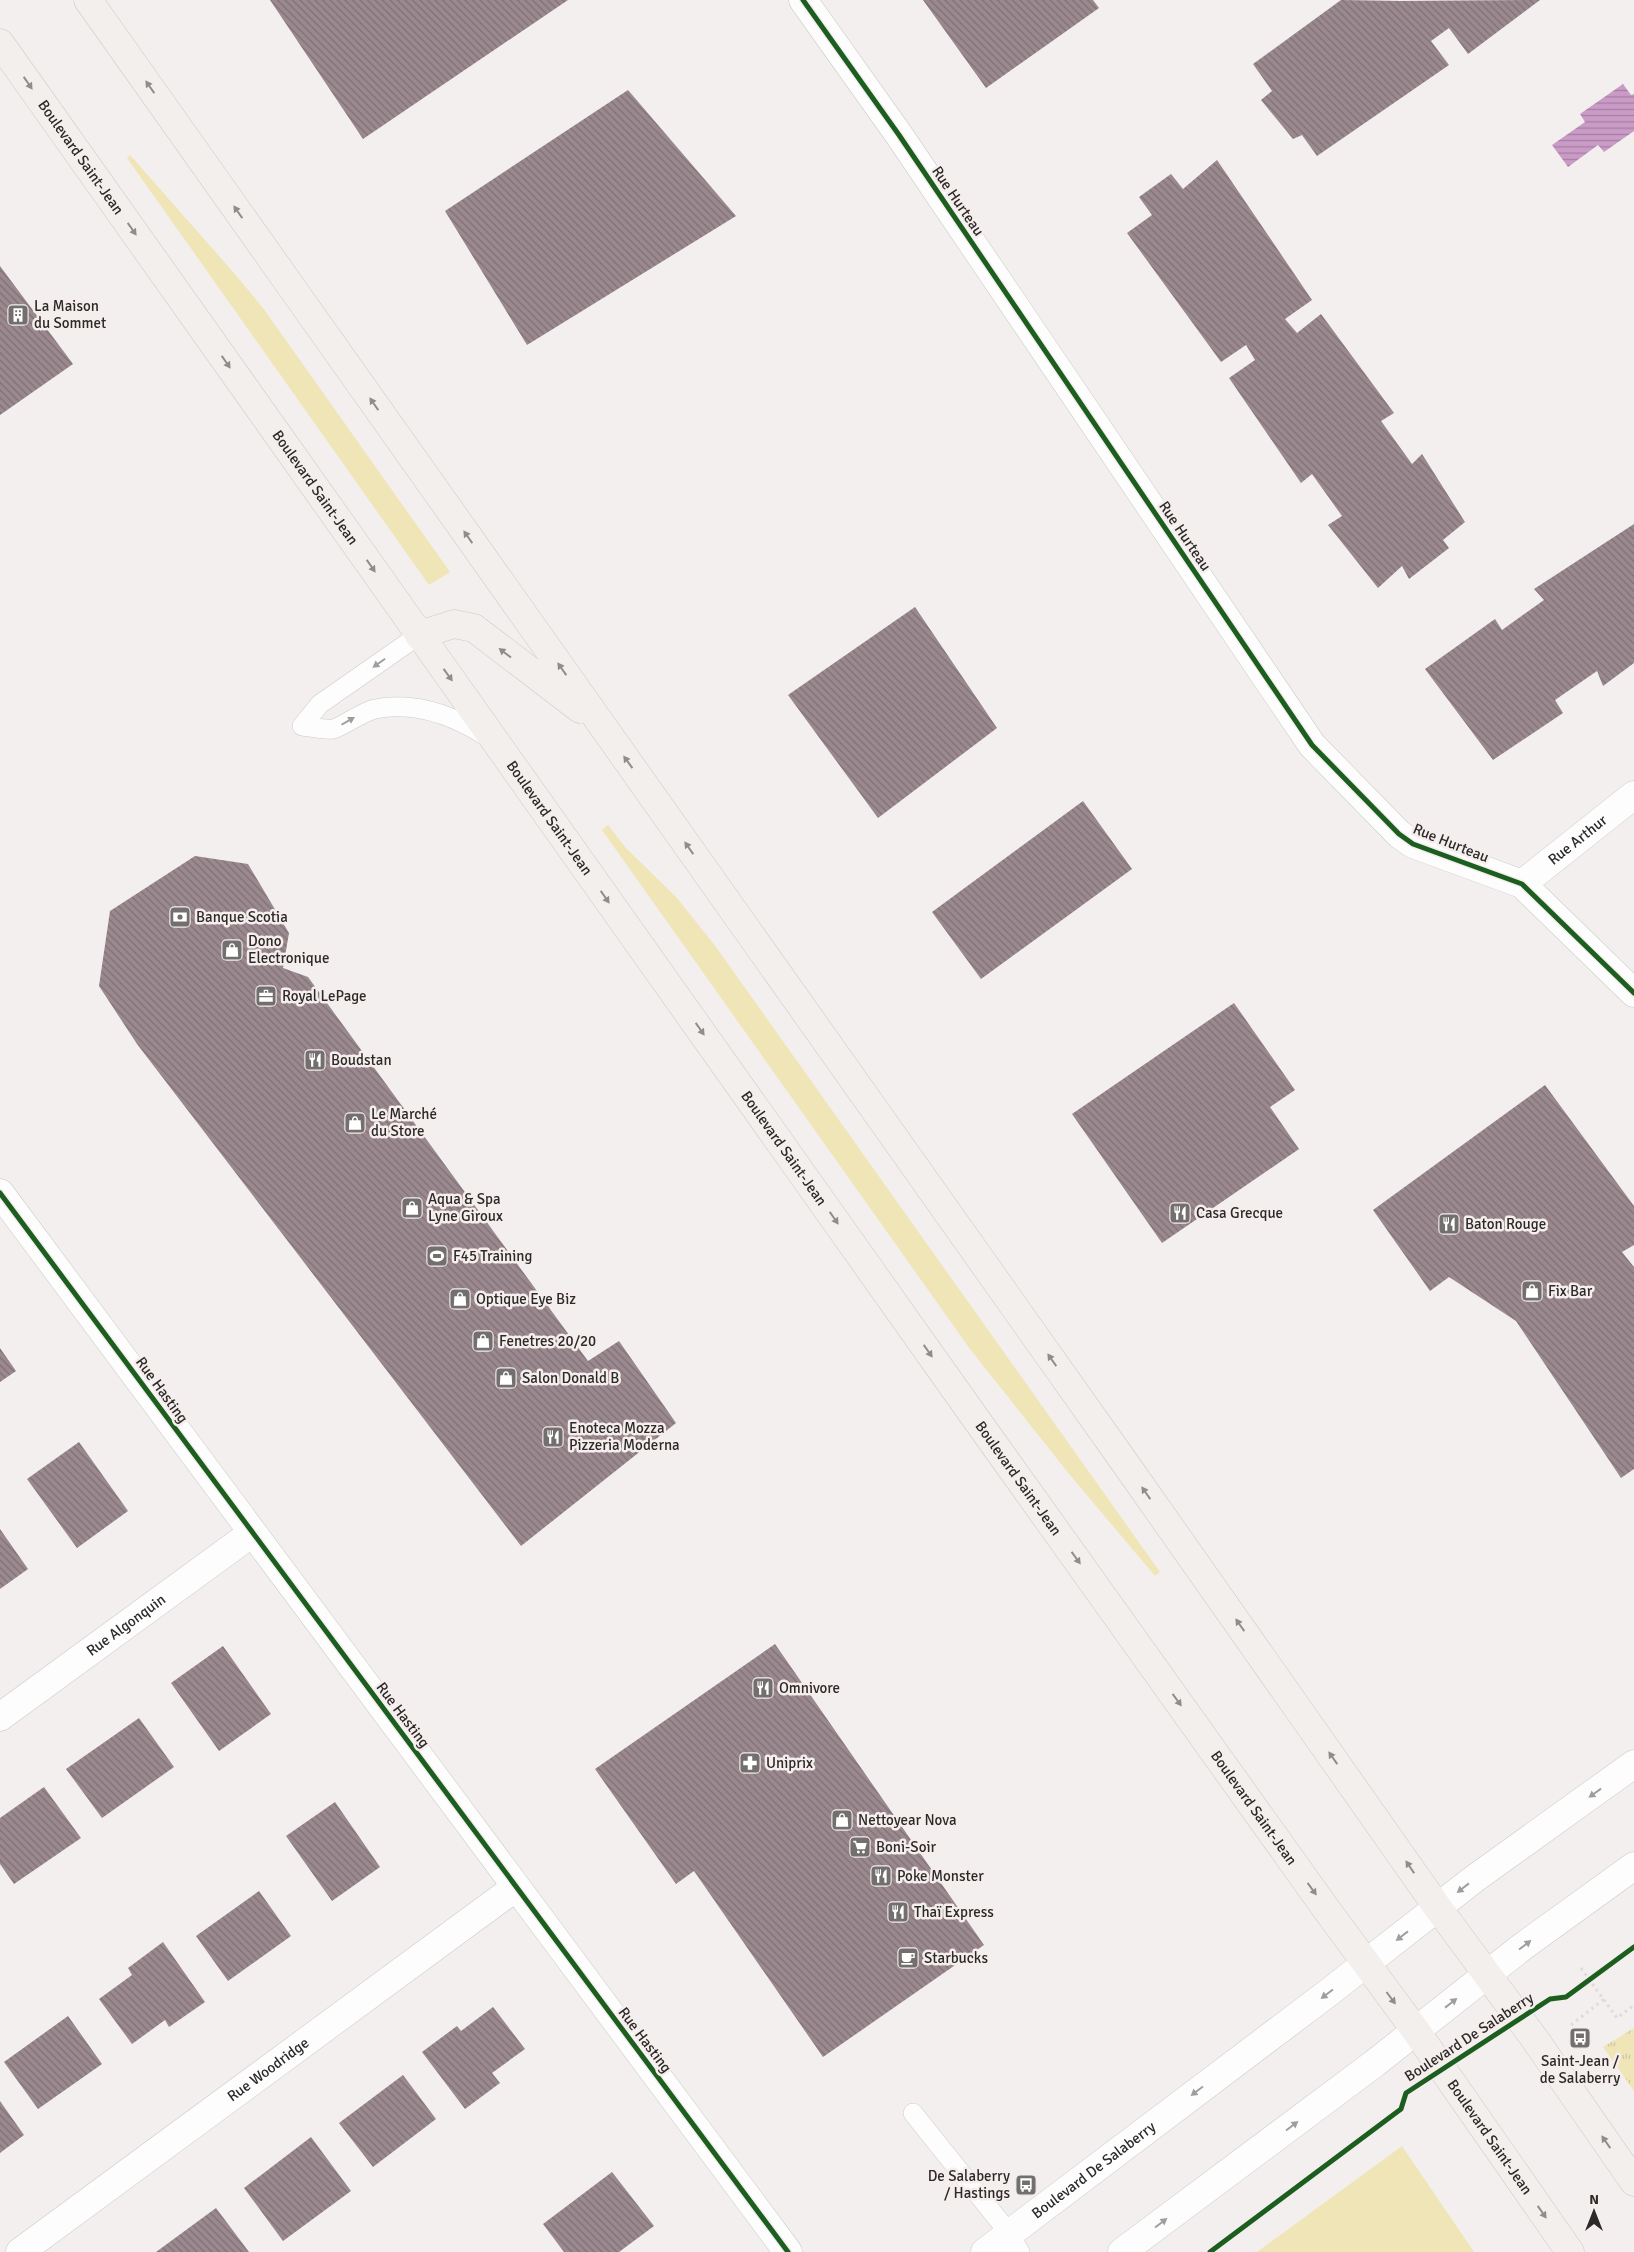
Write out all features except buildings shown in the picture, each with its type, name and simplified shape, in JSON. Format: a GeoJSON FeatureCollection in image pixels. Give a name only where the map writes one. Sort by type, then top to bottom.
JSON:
{"type":"FeatureCollection","features":[{"type":"Feature","properties":{"kind":"main road"},"geometry":{"type":"LineString","coordinates":[[88,0],[1131,1471],[1438,1908],[1534,2038],[1634,2182]]}},
{"type":"Feature","properties":{"kind":"main road","name":"Boulevard Saint-Jean"},"geometry":{"type":"LineString","coordinates":[[0,43],[419,635],[1366,1964],[1416,2031],[1570,2252]]}},
{"type":"Feature","properties":{"kind":"main road"},"geometry":{"type":"LineString","coordinates":[[419,635],[454,624],[474,628],[600,724]]}},
{"type":"Feature","properties":{"kind":"street","name":"Rue Hurteau"},"geometry":{"type":"LineString","coordinates":[[803,0],[904,143],[1312,745],[1399,834],[1413,844],[1522,884],[1634,993]]}},
{"type":"Feature","properties":{"kind":"street","name":"Rue Arthur"},"geometry":{"type":"LineString","coordinates":[[1522,884],[1634,795]]}},
{"type":"Feature","properties":{"kind":"street","name":"Rue Hasting"},"geometry":{"type":"LineString","coordinates":[[0,1192],[787,2252]]}},
{"type":"Feature","properties":{"kind":"street","name":"Rue Algonquin"},"geometry":{"type":"LineString","coordinates":[[0,1717],[252,1533]]}},
{"type":"Feature","properties":{"kind":"street","name":"Boulevard De Salaberry"},"geometry":{"type":"LineString","coordinates":[[985,2252],[1015,2242],[1474,1879],[1634,1764]]}},
{"type":"Feature","properties":{"kind":"street","name":"Boulevard De Salaberry"},"geometry":{"type":"LineString","coordinates":[[1122,2252],[1416,2031],[1522,1947],[1634,1866]]}},
{"type":"Feature","properties":{"kind":"street","name":"Rue Woodridge"},"geometry":{"type":"LineString","coordinates":[[20,2252],[516,1887]]}},
{"type":"Feature","properties":{"kind":"lane"},"geometry":{"type":"LineString","coordinates":[[419,635],[320,704],[302,726],[334,729],[360,714],[374,709],[404,706],[454,718],[496,743]]}},
{"type":"Feature","properties":{"kind":"lane"},"geometry":{"type":"LineString","coordinates":[[913,2114],[1015,2242]]}},
{"type":"Feature","properties":{"kind":"path"},"geometry":{"type":"LineString","coordinates":[[1582,1968],[1593,1977],[1604,1999],[1617,2018],[1634,2005]]}},
{"type":"Feature","properties":{"kind":"path"},"geometry":{"type":"LineString","coordinates":[[1584,1983],[1593,1977]]}},
{"type":"Feature","properties":{"kind":"path"},"geometry":{"type":"LineString","coordinates":[[1571,2025],[1604,1999]]}},
{"type":"Feature","properties":{"kind":"green space"},"geometry":{"type":"Polygon","coordinates":[[[130,155],[263,308],[450,572],[429,585],[127,158],[130,155]]]}},
{"type":"Feature","properties":{"kind":"green space"},"geometry":{"type":"Polygon","coordinates":[[[608,825],[626,848],[677,898],[716,947],[1160,1572],[1155,1576],[1070,1475],[970,1349],[602,830],[608,825]]]}},
{"type":"Feature","properties":{"kind":"green space"},"geometry":{"type":"Polygon","coordinates":[[[1634,2028],[1634,2091],[1603,2047],[1634,2028]]]}},
{"type":"Feature","properties":{"kind":"green space"},"geometry":{"type":"Polygon","coordinates":[[[1402,2146],[1474,2252],[1257,2252],[1402,2146]]]}},
{"type":"Feature","properties":{"kind":"shaded area"},"geometry":{"type":"Polygon","coordinates":[[[1623,84],[1631,95],[1634,94],[1634,131],[1604,152],[1598,145],[1568,167],[1552,145],[1585,122],[1580,114],[1623,84]]]}},
{"type":"Feature","properties":{"kind":"cycle path"},"geometry":{"type":"LineString","coordinates":[[803,0],[899,135],[1312,745],[1399,834],[1413,844],[1522,884],[1634,993]]}},
{"type":"Feature","properties":{"kind":"cycle path"},"geometry":{"type":"LineString","coordinates":[[0,1193],[788,2252]]}},
{"type":"Feature","properties":{"kind":"cycle path"},"geometry":{"type":"LineString","coordinates":[[1210,2252],[1401,2109],[1406,2093],[1550,1999],[1566,1997],[1634,1947]]}},
{"type":"Feature","properties":{"kind":"place","name":"La Maison du Sommet"},"geometry":{"type":"Point","coordinates":[18,315]}},
{"type":"Feature","properties":{"kind":"place","name":"Banque Scotia"},"geometry":{"type":"Point","coordinates":[180,917]}},
{"type":"Feature","properties":{"kind":"place","name":"Dono Electronique"},"geometry":{"type":"Point","coordinates":[232,950]}},
{"type":"Feature","properties":{"kind":"place","name":"Royal LePage"},"geometry":{"type":"Point","coordinates":[266,996]}},
{"type":"Feature","properties":{"kind":"place","name":"Boudstan"},"geometry":{"type":"Point","coordinates":[315,1060]}},
{"type":"Feature","properties":{"kind":"place","name":"Le Marché du Store"},"geometry":{"type":"Point","coordinates":[355,1123]}},
{"type":"Feature","properties":{"kind":"place","name":"Aqua & Spa Lyne Giroux"},"geometry":{"type":"Point","coordinates":[412,1208]}},
{"type":"Feature","properties":{"kind":"place","name":"Casa Grecque"},"geometry":{"type":"Point","coordinates":[1180,1213]}},
{"type":"Feature","properties":{"kind":"place","name":"Baton Rouge"},"geometry":{"type":"Point","coordinates":[1449,1224]}},
{"type":"Feature","properties":{"kind":"place","name":"F45 Training"},"geometry":{"type":"Point","coordinates":[437,1256]}},
{"type":"Feature","properties":{"kind":"place","name":"Fix Bar"},"geometry":{"type":"Point","coordinates":[1532,1291]}},
{"type":"Feature","properties":{"kind":"place","name":"Optique Eye Biz"},"geometry":{"type":"Point","coordinates":[460,1299]}},
{"type":"Feature","properties":{"kind":"place","name":"Fenetres 20/20"},"geometry":{"type":"Point","coordinates":[483,1341]}},
{"type":"Feature","properties":{"kind":"place","name":"Salon Donald B"},"geometry":{"type":"Point","coordinates":[506,1378]}},
{"type":"Feature","properties":{"kind":"place","name":"Enoteca Mozza Pizzeria Moderna"},"geometry":{"type":"Point","coordinates":[553,1437]}},
{"type":"Feature","properties":{"kind":"place","name":"Omnivore"},"geometry":{"type":"Point","coordinates":[763,1688]}},
{"type":"Feature","properties":{"kind":"place","name":"Uniprix"},"geometry":{"type":"Point","coordinates":[750,1763]}},
{"type":"Feature","properties":{"kind":"place","name":"Nettoyear Nova"},"geometry":{"type":"Point","coordinates":[842,1820]}},
{"type":"Feature","properties":{"kind":"place","name":"Boni-Soir"},"geometry":{"type":"Point","coordinates":[860,1847]}},
{"type":"Feature","properties":{"kind":"place","name":"Poke Monster"},"geometry":{"type":"Point","coordinates":[881,1876]}},
{"type":"Feature","properties":{"kind":"place","name":"Thaï Express"},"geometry":{"type":"Point","coordinates":[898,1912]}},
{"type":"Feature","properties":{"kind":"place","name":"Starbucks"},"geometry":{"type":"Point","coordinates":[908,1958]}},
{"type":"Feature","properties":{"kind":"place","name":"Saint-Jean / de Salaberry"},"geometry":{"type":"Point","coordinates":[1580,2038]}},
{"type":"Feature","properties":{"kind":"place","name":"De Salaberry / Hastings"},"geometry":{"type":"Point","coordinates":[1026,2185]}}]}
